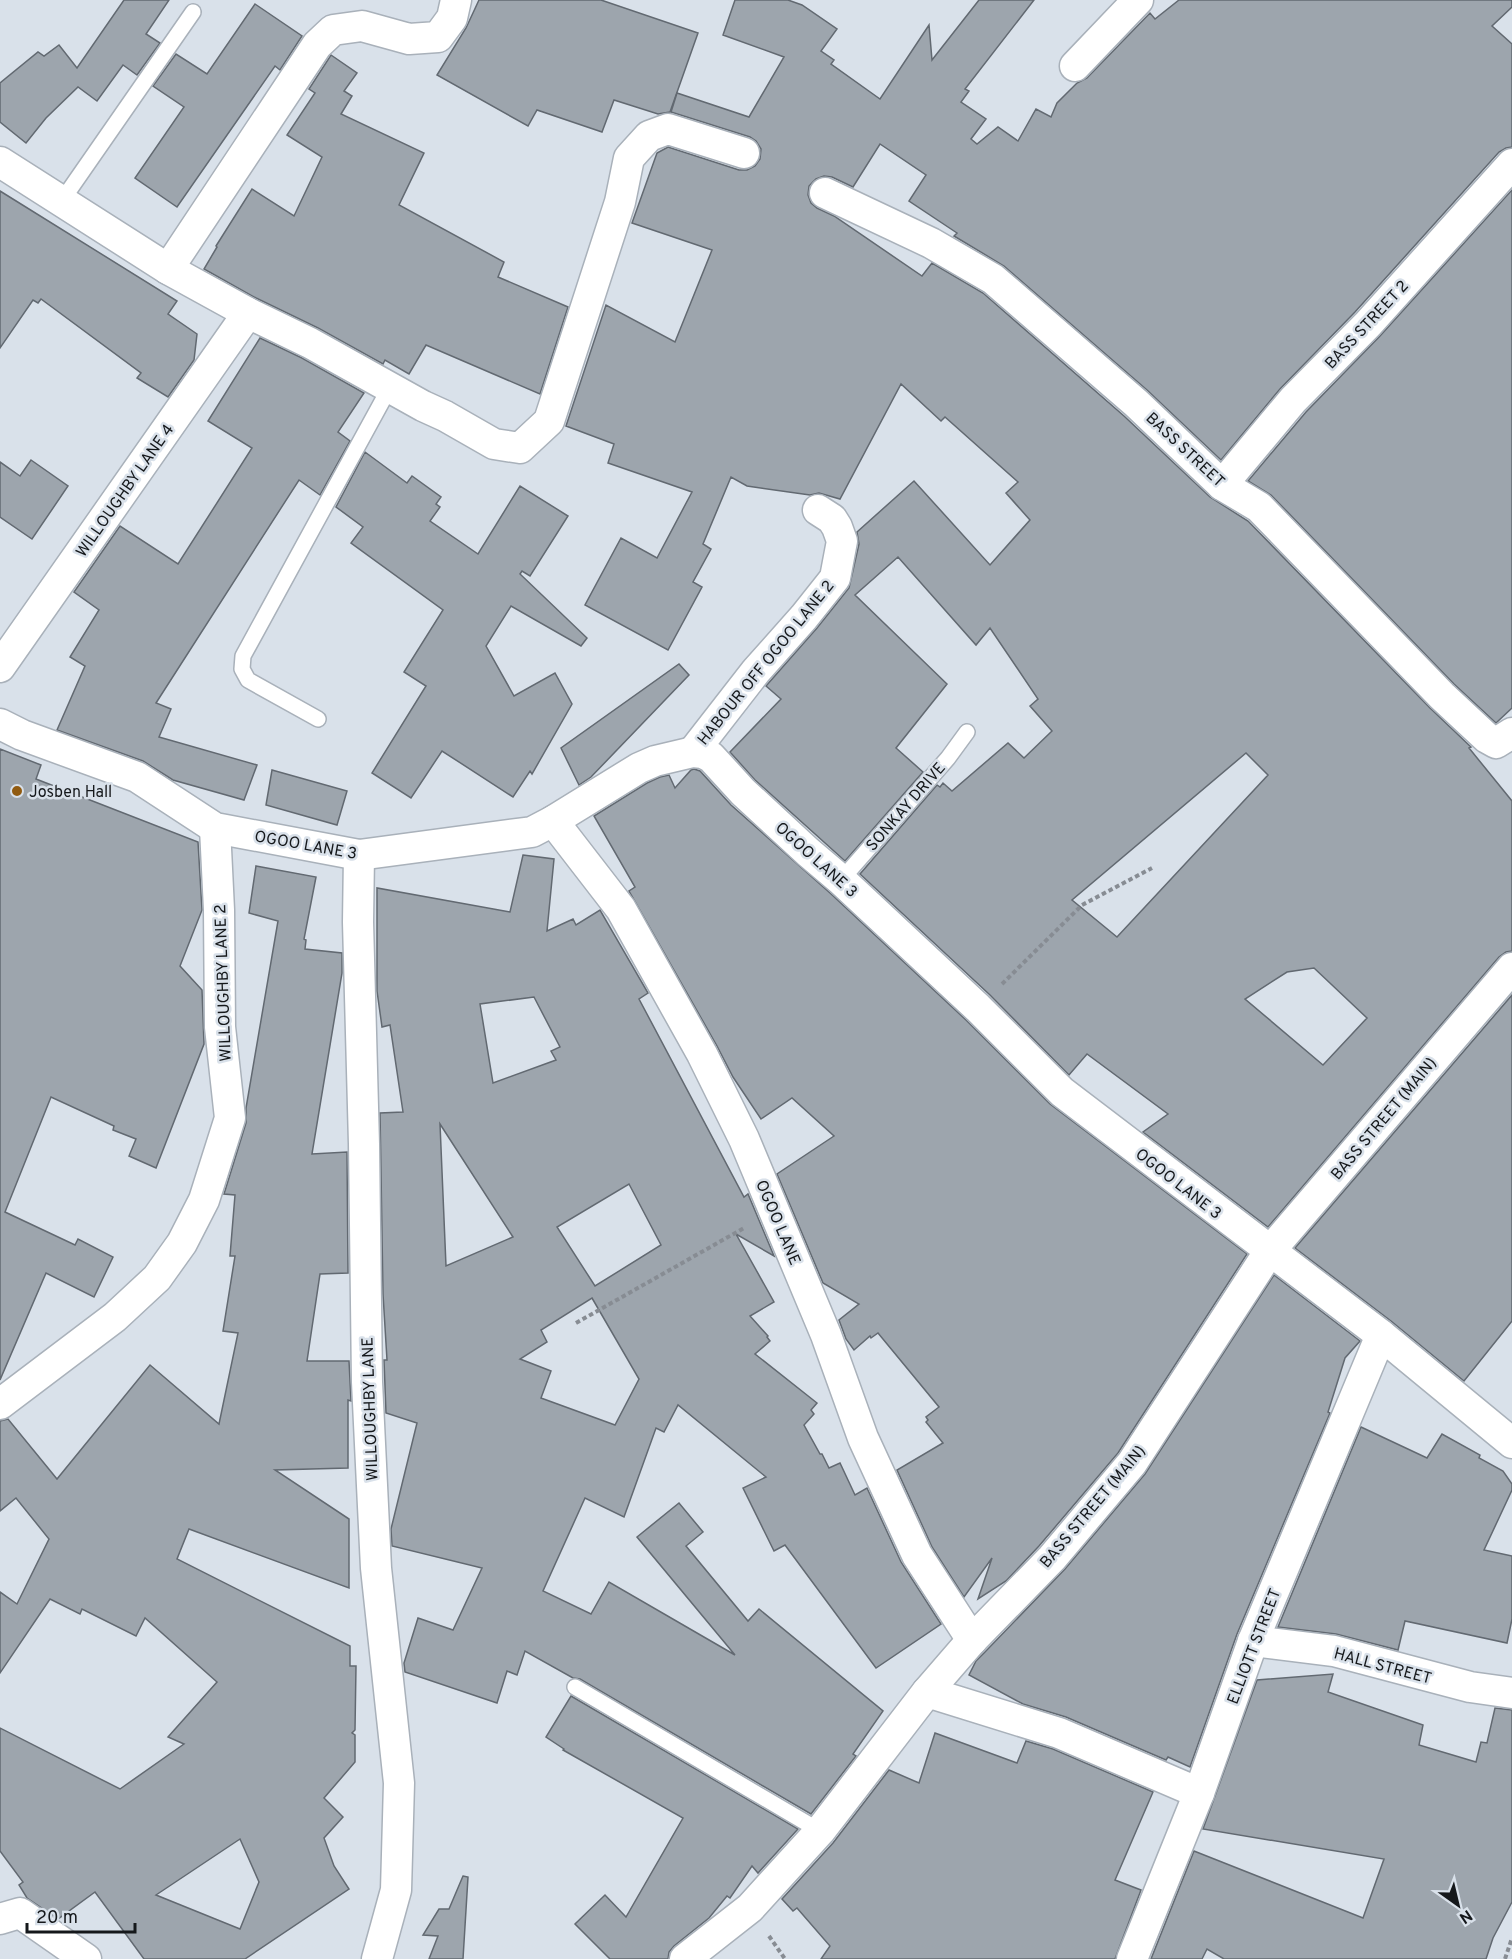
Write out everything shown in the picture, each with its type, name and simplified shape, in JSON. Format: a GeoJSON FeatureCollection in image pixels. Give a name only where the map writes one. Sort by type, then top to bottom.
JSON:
{"type":"FeatureCollection","features":[{"type":"Feature","properties":{"kind":"street"},"geometry":{"type":"LineString","coordinates":[[168,269],[317,45],[333,30],[362,26],[409,39],[438,37],[452,18],[456,0]]}},
{"type":"Feature","properties":{"kind":"street"},"geometry":{"type":"LineString","coordinates":[[1075,66],[1138,0]]}},
{"type":"Feature","properties":{"kind":"street"},"geometry":{"type":"LineString","coordinates":[[0,162],[168,269],[248,313],[310,343],[494,444],[520,448],[549,421],[620,202],[629,158],[649,136],[668,129],[744,153]]}},
{"type":"Feature","properties":{"kind":"street","name":"BASS STREET 2"},"geometry":{"type":"LineString","coordinates":[[1222,485],[1293,400],[1368,324],[1512,164]]}},
{"type":"Feature","properties":{"kind":"street","name":"BASS STREET"},"geometry":{"type":"LineString","coordinates":[[825,194],[931,243],[993,279],[1136,403],[1222,485],[1259,507],[1442,696],[1487,738],[1496,743],[1512,733]]}},
{"type":"Feature","properties":{"kind":"street","name":"WILLOUGHBY LANE 4"},"geometry":{"type":"LineString","coordinates":[[0,667],[248,313]]}},
{"type":"Feature","properties":{"kind":"street","name":"HABOUR OFF OGOO LANE 2"},"geometry":{"type":"LineString","coordinates":[[693,752],[756,670],[804,617],[835,578],[842,541],[832,519],[818,510]]}},
{"type":"Feature","properties":{"kind":"street","name":"OGOO LANE 3"},"geometry":{"type":"LineString","coordinates":[[0,724],[22,735],[137,777],[215,828],[359,855],[532,832],[639,768],[655,761],[693,752],[711,757],[751,799],[978,1008],[1062,1092],[1269,1252],[1381,1335],[1512,1443]]}},
{"type":"Feature","properties":{"kind":"street","name":"OGOO LANE"},"geometry":{"type":"LineString","coordinates":[[553,821],[621,909],[702,1054],[744,1139],[826,1335],[863,1438],[912,1545],[972,1640]]}},
{"type":"Feature","properties":{"kind":"street","name":"WILLOUGHBY LANE 2"},"geometry":{"type":"LineString","coordinates":[[0,1404],[115,1317],[157,1278],[182,1244],[204,1200],[230,1118],[220,1027],[219,910],[215,828]]}},
{"type":"Feature","properties":{"kind":"street","name":"WILLOUGHBY LANE"},"geometry":{"type":"LineString","coordinates":[[359,855],[358,922],[367,1382],[376,1568],[399,1783],[396,1890],[377,1959]]}},
{"type":"Feature","properties":{"kind":"street","name":"BASS STREET (MAIN)"},"geometry":{"type":"LineString","coordinates":[[685,1959],[750,1908],[820,1832],[927,1692],[972,1640],[1052,1558],[1132,1463],[1269,1252],[1512,969]]}},
{"type":"Feature","properties":{"kind":"street","name":"ELLIOTT STREET"},"geometry":{"type":"LineString","coordinates":[[1132,1959],[1199,1793],[1252,1641],[1381,1335]]}},
{"type":"Feature","properties":{"kind":"street","name":"HALL STREET"},"geometry":{"type":"LineString","coordinates":[[1252,1641],[1334,1651],[1470,1688],[1512,1693]]}},
{"type":"Feature","properties":{"kind":"street"},"geometry":{"type":"LineString","coordinates":[[927,1692],[1059,1733],[1199,1793]]}},
{"type":"Feature","properties":{"kind":"street"},"geometry":{"type":"LineString","coordinates":[[0,1919],[21,1913],[86,1959]]}},
{"type":"Feature","properties":{"kind":"lane"},"geometry":{"type":"LineString","coordinates":[[61,202],[193,12]]}},
{"type":"Feature","properties":{"kind":"lane"},"geometry":{"type":"LineString","coordinates":[[318,719],[248,680],[242,669],[243,656],[390,387]]}},
{"type":"Feature","properties":{"kind":"lane","name":"SONKAY DRIVE"},"geometry":{"type":"LineString","coordinates":[[841,880],[948,758],[967,732]]}},
{"type":"Feature","properties":{"kind":"lane"},"geometry":{"type":"LineString","coordinates":[[575,1687],[820,1832]]}},
{"type":"Feature","properties":{"kind":"path"},"geometry":{"type":"LineString","coordinates":[[978,1008],[1083,905],[1152,868]]}},
{"type":"Feature","properties":{"kind":"path"},"geometry":{"type":"LineString","coordinates":[[576,1323],[774,1211]]}},
{"type":"Feature","properties":{"kind":"path"},"geometry":{"type":"LineString","coordinates":[[1505,1959],[1512,1938]]}},
{"type":"Feature","properties":{"kind":"building"},"geometry":{"type":"Polygon","coordinates":[[[124,0],[169,0],[146,34],[160,43],[137,75],[123,65],[97,101],[78,87],[46,118],[26,143],[0,122],[0,83],[38,52],[44,56],[59,45],[77,68],[124,0]]]}},
{"type":"Feature","properties":{"kind":"building"},"geometry":{"type":"Polygon","coordinates":[[[479,0],[601,0],[698,33],[670,112],[658,114],[614,100],[602,132],[537,110],[528,126],[437,75],[466,28],[479,0]]]}},
{"type":"Feature","properties":{"kind":"building"},"geometry":{"type":"Polygon","coordinates":[[[735,0],[788,0],[802,5],[837,29],[821,51],[834,60],[831,64],[880,99],[929,25],[932,60],[979,0],[1034,0],[965,89],[969,91],[961,102],[986,119],[971,139],[977,144],[998,127],[1018,141],[1036,109],[1051,117],[1057,103],[1077,83],[1087,78],[1150,13],[1155,19],[1179,0],[1512,0],[1512,7],[1492,26],[1512,44],[1512,147],[1499,152],[1355,312],[1280,389],[1221,460],[1147,390],[1004,266],[954,236],[957,233],[909,201],[926,175],[880,144],[853,187],[832,177],[824,176],[816,179],[809,186],[808,195],[811,203],[817,208],[834,216],[922,276],[932,263],[983,293],[1124,416],[1210,497],[1248,521],[1471,747],[1469,748],[1512,801],[1512,951],[1499,957],[1268,1227],[1143,1132],[1168,1114],[1087,1054],[1069,1075],[990,995],[860,874],[937,785],[940,787],[943,783],[952,791],[1008,743],[1024,758],[1052,731],[1030,706],[1038,699],[990,628],[976,645],[898,557],[855,595],[947,684],[896,748],[923,772],[845,861],[755,780],[730,752],[781,699],[766,686],[849,588],[859,544],[857,532],[914,481],[990,565],[1030,520],[1006,493],[1018,482],[945,417],[941,421],[901,384],[840,499],[819,493],[810,495],[747,486],[731,477],[703,544],[711,549],[693,582],[702,587],[668,650],[585,605],[621,538],[657,558],[692,492],[608,463],[614,444],[566,426],[606,305],[675,342],[712,250],[632,223],[657,153],[668,147],[739,170],[747,170],[755,166],[760,159],[761,149],[750,137],[671,112],[677,93],[749,117],[784,57],[723,35],[735,0]],[[1246,753],[1072,900],[1117,937],[1268,775],[1246,753]],[[1314,968],[1287,972],[1245,999],[1323,1065],[1367,1018],[1314,968]]]}},
{"type":"Feature","properties":{"kind":"building"},"geometry":{"type":"Polygon","coordinates":[[[255,4],[302,36],[280,70],[275,66],[177,207],[135,178],[184,107],[153,86],[176,54],[207,74],[255,4]]]}},
{"type":"Feature","properties":{"kind":"building"},"geometry":{"type":"Polygon","coordinates":[[[331,55],[357,73],[344,91],[352,96],[341,114],[424,153],[399,205],[504,262],[498,277],[568,307],[540,394],[426,345],[409,374],[385,360],[383,364],[204,269],[252,189],[294,216],[322,157],[287,135],[315,93],[309,89],[331,55]]]}},
{"type":"Feature","properties":{"kind":"building"},"geometry":{"type":"Polygon","coordinates":[[[1512,190],[1512,708],[1496,723],[1454,684],[1271,495],[1248,481],[1306,412],[1380,336],[1512,190]]]}},
{"type":"Feature","properties":{"kind":"building"},"geometry":{"type":"Polygon","coordinates":[[[0,191],[177,301],[168,314],[197,334],[194,360],[168,397],[137,378],[141,373],[41,299],[38,303],[33,300],[0,348],[0,191]]]}},
{"type":"Feature","properties":{"kind":"building"},"geometry":{"type":"Polygon","coordinates":[[[260,338],[302,358],[364,393],[338,432],[350,441],[320,495],[299,480],[156,703],[171,709],[159,737],[257,765],[244,800],[173,780],[143,761],[57,730],[85,666],[70,657],[99,610],[74,592],[120,526],[178,564],[252,448],[208,421],[260,338]]]}},
{"type":"Feature","properties":{"kind":"building"},"geometry":{"type":"Polygon","coordinates":[[[365,452],[407,483],[412,476],[441,497],[436,504],[440,507],[430,521],[478,554],[520,486],[568,516],[530,576],[522,571],[520,574],[587,638],[581,646],[511,606],[486,646],[514,696],[555,673],[572,704],[532,774],[530,771],[513,797],[442,751],[411,798],[372,773],[426,686],[404,672],[443,610],[351,543],[363,527],[336,507],[365,452]]]}},
{"type":"Feature","properties":{"kind":"building"},"geometry":{"type":"Polygon","coordinates":[[[31,460],[68,486],[32,539],[0,517],[0,462],[20,476],[31,460]]]}},
{"type":"Feature","properties":{"kind":"building"},"geometry":{"type":"Polygon","coordinates":[[[679,664],[689,675],[591,777],[579,785],[561,748],[679,664]]]}},
{"type":"Feature","properties":{"kind":"building"},"geometry":{"type":"Polygon","coordinates":[[[0,749],[41,765],[36,779],[198,842],[202,910],[180,966],[202,990],[204,1044],[156,1168],[129,1156],[136,1139],[113,1130],[114,1126],[51,1097],[5,1212],[75,1245],[78,1239],[113,1257],[94,1297],[46,1273],[0,1380],[0,749]]]}},
{"type":"Feature","properties":{"kind":"building"},"geometry":{"type":"Polygon","coordinates":[[[694,769],[700,771],[731,805],[830,893],[966,1020],[1050,1104],[1247,1254],[1118,1453],[1006,1581],[978,1599],[992,1558],[964,1597],[932,1547],[897,1470],[943,1443],[926,1422],[928,1420],[926,1417],[939,1407],[878,1333],[871,1338],[870,1336],[854,1350],[846,1339],[839,1320],[859,1304],[823,1283],[777,1174],[834,1136],[792,1098],[761,1119],[733,1077],[629,891],[635,887],[594,816],[660,777],[669,775],[675,788],[694,769]]]}},
{"type":"Feature","properties":{"kind":"building"},"geometry":{"type":"Polygon","coordinates":[[[272,770],[347,791],[337,825],[266,805],[272,770]]]}},
{"type":"Feature","properties":{"kind":"building"},"geometry":{"type":"Polygon","coordinates":[[[523,855],[554,859],[547,931],[573,919],[576,925],[600,910],[648,993],[639,999],[744,1197],[748,1194],[774,1256],[736,1234],[774,1302],[750,1316],[770,1341],[755,1354],[817,1403],[811,1410],[814,1414],[804,1425],[820,1454],[829,1468],[840,1463],[855,1495],[867,1488],[901,1562],[941,1624],[876,1668],[785,1545],[774,1551],[743,1488],[766,1477],[678,1405],[664,1432],[656,1428],[624,1517],[585,1498],[543,1591],[591,1614],[609,1582],[735,1655],[637,1537],[679,1503],[703,1532],[686,1546],[748,1621],[759,1609],[883,1711],[853,1754],[856,1756],[811,1814],[580,1679],[573,1678],[525,1651],[517,1675],[507,1671],[497,1703],[405,1672],[404,1663],[418,1618],[453,1630],[482,1568],[392,1546],[391,1529],[417,1423],[386,1413],[384,1360],[387,1360],[383,1294],[380,1113],[403,1112],[390,1025],[382,1027],[377,991],[377,888],[510,912],[523,855]],[[534,997],[480,1004],[493,1083],[556,1060],[551,1051],[560,1047],[534,997]],[[440,1124],[446,1266],[513,1237],[440,1124]],[[629,1184],[557,1227],[595,1286],[661,1245],[629,1184]],[[592,1298],[541,1330],[547,1342],[520,1359],[551,1371],[541,1398],[615,1425],[639,1379],[592,1298]]]}},
{"type":"Feature","properties":{"kind":"building"},"geometry":{"type":"Polygon","coordinates":[[[256,866],[316,877],[304,939],[306,940],[305,949],[342,953],[342,973],[312,1154],[347,1152],[348,1273],[320,1274],[307,1361],[349,1361],[351,1401],[348,1400],[348,1468],[275,1470],[349,1519],[349,1588],[189,1529],[177,1559],[350,1646],[350,1666],[356,1666],[355,1730],[352,1733],[355,1735],[355,1762],[324,1798],[343,1817],[324,1838],[334,1866],[349,1889],[245,1959],[144,1959],[95,1892],[58,1919],[27,1898],[19,1885],[23,1882],[0,1851],[0,1728],[120,1789],[184,1744],[168,1737],[217,1682],[145,1618],[136,1636],[82,1609],[80,1614],[50,1599],[0,1673],[0,1592],[17,1604],[49,1539],[16,1498],[0,1511],[0,1421],[8,1419],[57,1479],[150,1365],[219,1424],[238,1333],[223,1331],[235,1256],[230,1256],[235,1195],[224,1194],[246,1123],[246,1108],[278,921],[249,913],[256,866]],[[240,1839],[156,1895],[240,1929],[259,1882],[240,1839]]]}},
{"type":"Feature","properties":{"kind":"building"},"geometry":{"type":"Polygon","coordinates":[[[1512,995],[1512,1321],[1464,1381],[1391,1321],[1295,1248],[1512,995]]]}},
{"type":"Feature","properties":{"kind":"building"},"geometry":{"type":"Polygon","coordinates":[[[1274,1275],[1360,1341],[1345,1358],[1328,1412],[1330,1413],[1237,1634],[1190,1767],[1168,1757],[1166,1760],[1066,1717],[1023,1704],[969,1675],[976,1661],[1065,1569],[1145,1474],[1274,1275]]]}},
{"type":"Feature","properties":{"kind":"building"},"geometry":{"type":"Polygon","coordinates":[[[1361,1427],[1427,1458],[1442,1434],[1503,1471],[1512,1484],[1512,1490],[1484,1550],[1512,1556],[1512,1619],[1507,1643],[1405,1621],[1398,1650],[1336,1634],[1278,1627],[1361,1427]]]}},
{"type":"Feature","properties":{"kind":"building"},"geometry":{"type":"Polygon","coordinates":[[[1333,1674],[1328,1692],[1423,1725],[1419,1745],[1476,1762],[1481,1742],[1487,1743],[1495,1708],[1512,1710],[1512,1902],[1493,1938],[1486,1959],[1224,1959],[1207,1949],[1202,1959],[1151,1959],[1194,1851],[1363,1918],[1384,1859],[1203,1829],[1257,1680],[1333,1674]]]}},
{"type":"Feature","properties":{"kind":"building"},"geometry":{"type":"Polygon","coordinates":[[[571,1696],[798,1829],[758,1873],[752,1866],[730,1898],[727,1896],[709,1918],[674,1946],[669,1952],[668,1959],[610,1959],[575,1924],[605,1895],[626,1917],[683,1818],[563,1750],[546,1737],[571,1696]]]}},
{"type":"Feature","properties":{"kind":"building"},"geometry":{"type":"Polygon","coordinates":[[[935,1733],[1017,1763],[1026,1741],[1053,1749],[1153,1792],[1115,1880],[1141,1890],[1115,1959],[821,1959],[830,1946],[797,1908],[793,1911],[782,1899],[833,1843],[889,1770],[919,1783],[935,1733]]]}},
{"type":"Feature","properties":{"kind":"building"},"geometry":{"type":"Polygon","coordinates":[[[463,1876],[468,1877],[463,1959],[429,1959],[438,1936],[423,1935],[439,1909],[449,1909],[463,1876]]]}},
{"type":"Feature","properties":{"kind":"place","name":"Josben Hall"},"geometry":{"type":"Point","coordinates":[17,791]}}]}
